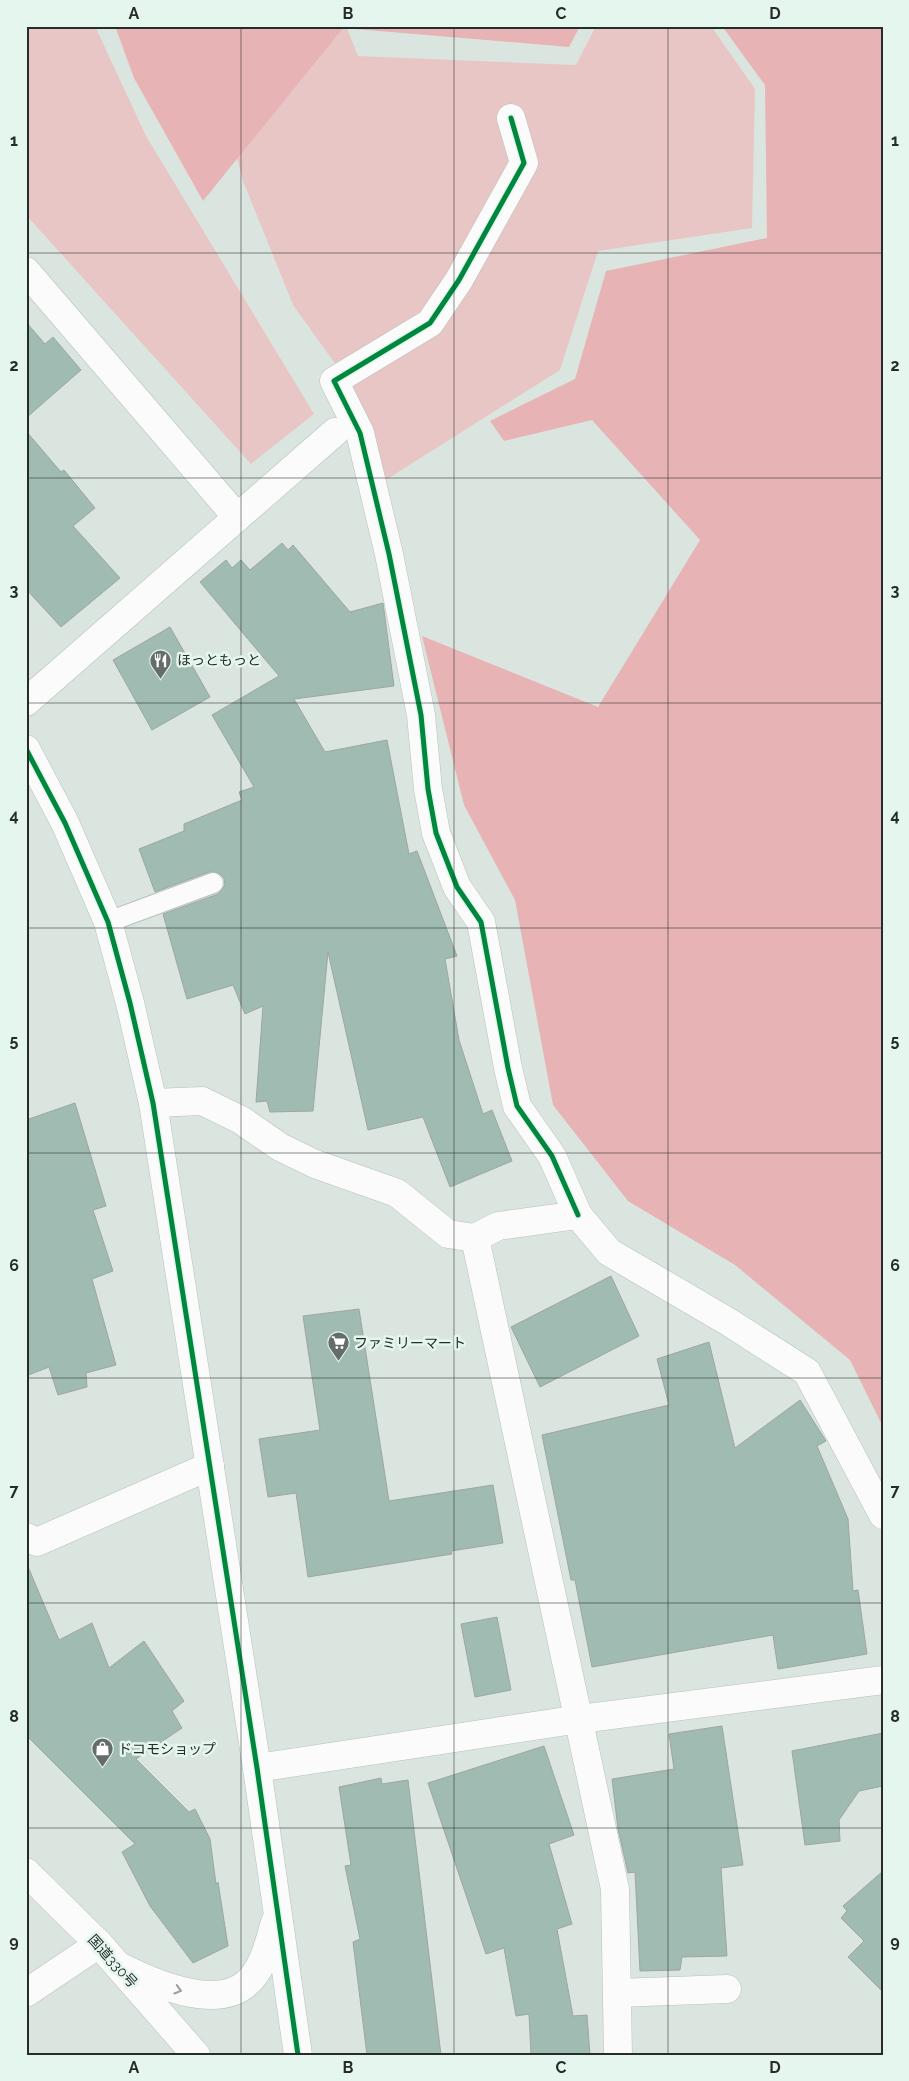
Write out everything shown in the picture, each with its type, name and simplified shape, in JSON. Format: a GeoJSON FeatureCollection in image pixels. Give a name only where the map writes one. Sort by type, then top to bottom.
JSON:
{"type":"FeatureCollection","features":[{"type":"Feature","properties":{"kind":"main road"},"geometry":{"type":"LineString","coordinates":[[512,118],[524,164],[459,280],[430,323],[334,382],[360,433],[389,554],[421,716],[428,789],[436,833],[458,886],[481,922],[508,1068],[517,1106],[552,1156],[578,1215],[609,1252],[807,1372],[883,1515]]}},
{"type":"Feature","properties":{"kind":"main road"},"geometry":{"type":"LineString","coordinates":[[26,270],[237,517]]}},
{"type":"Feature","properties":{"kind":"main road"},"geometry":{"type":"LineString","coordinates":[[26,702],[335,432]]}},
{"type":"Feature","properties":{"kind":"main road"},"geometry":{"type":"LineString","coordinates":[[26,749],[65,823],[108,922],[130,1003],[153,1102],[257,1768],[298,2055]]}},
{"type":"Feature","properties":{"kind":"main road"},"geometry":{"type":"LineString","coordinates":[[153,1102],[202,1101],[241,1120],[280,1147],[315,1164],[397,1194],[448,1234],[475,1238],[498,1226],[578,1215]]}},
{"type":"Feature","properties":{"kind":"main road"},"geometry":{"type":"LineString","coordinates":[[475,1238],[580,1719],[615,1889],[618,2055]]}},
{"type":"Feature","properties":{"kind":"main road"},"geometry":{"type":"LineString","coordinates":[[26,1538],[37,1542],[210,1466]]}},
{"type":"Feature","properties":{"kind":"main road"},"geometry":{"type":"LineString","coordinates":[[257,1768],[580,1719],[883,1680]]}},
{"type":"Feature","properties":{"kind":"main road","name":"国道330号"},"geometry":{"type":"LineString","coordinates":[[26,1872],[99,1944],[196,2055]]}},
{"type":"Feature","properties":{"kind":"main road"},"geometry":{"type":"LineString","coordinates":[[117,1965],[147,1981],[193,1994],[227,1993],[246,1984],[264,1958],[278,1913]]}},
{"type":"Feature","properties":{"kind":"main road"},"geometry":{"type":"LineString","coordinates":[[26,1993],[99,1944]]}},
{"type":"Feature","properties":{"kind":"main road"},"geometry":{"type":"LineString","coordinates":[[617,1993],[726,1990]]}},
{"type":"Feature","properties":{"kind":"lane"},"geometry":{"type":"LineString","coordinates":[[108,922],[213,883]]}},
{"type":"Feature","properties":{"kind":"shaded area"},"geometry":{"type":"Polygon","coordinates":[[[26,26],[95,26],[146,136],[314,414],[251,464],[26,215],[26,26]]]}},
{"type":"Feature","properties":{"kind":"shaded area"},"geometry":{"type":"Polygon","coordinates":[[[115,26],[580,26],[569,47],[343,28],[203,201],[134,78],[115,26]]]}},
{"type":"Feature","properties":{"kind":"shaded area"},"geometry":{"type":"Polygon","coordinates":[[[203,26],[346,26],[358,56],[576,65],[596,26],[711,26],[755,89],[752,228],[598,251],[560,370],[384,481],[349,383],[293,305],[243,181],[203,26]]]}},
{"type":"Feature","properties":{"kind":"shaded area"},"geometry":{"type":"Polygon","coordinates":[[[722,26],[883,26],[883,1427],[850,1360],[735,1265],[628,1201],[553,1105],[515,900],[464,805],[422,636],[598,707],[700,540],[592,420],[504,441],[490,421],[575,379],[606,271],[767,238],[765,85],[722,26]]]}},
{"type":"Feature","properties":{"kind":"building"},"geometry":{"type":"Polygon","coordinates":[[[26,322],[45,344],[53,337],[81,370],[26,418],[26,322]]]}},
{"type":"Feature","properties":{"kind":"building"},"geometry":{"type":"Polygon","coordinates":[[[26,431],[61,472],[64,470],[95,508],[73,526],[120,578],[61,627],[26,589],[26,431]]]}},
{"type":"Feature","properties":{"kind":"building"},"geometry":{"type":"Polygon","coordinates":[[[282,543],[288,550],[293,545],[350,612],[383,603],[394,686],[294,699],[325,752],[387,740],[409,854],[417,851],[457,956],[445,959],[459,1040],[483,1114],[492,1110],[512,1161],[450,1187],[423,1117],[368,1130],[328,952],[313,1111],[270,1112],[267,1101],[256,1102],[263,1006],[245,1014],[233,985],[187,999],[163,914],[218,894],[225,885],[224,878],[220,874],[209,872],[155,892],[139,849],[184,831],[184,824],[242,800],[239,792],[254,787],[212,715],[279,676],[200,582],[226,560],[232,568],[241,560],[250,570],[282,543]]]}},
{"type":"Feature","properties":{"kind":"building","name":"ほっともっと"},"geometry":{"type":"Polygon","coordinates":[[[170,627],[210,697],[152,730],[113,660],[170,627]]]}},
{"type":"Feature","properties":{"kind":"building"},"geometry":{"type":"Polygon","coordinates":[[[75,1103],[106,1206],[93,1210],[113,1271],[92,1279],[116,1365],[86,1373],[87,1387],[58,1395],[49,1367],[26,1376],[26,1120],[75,1103]]]}},
{"type":"Feature","properties":{"kind":"building"},"geometry":{"type":"Polygon","coordinates":[[[611,1276],[639,1336],[540,1387],[511,1327],[611,1276]]]}},
{"type":"Feature","properties":{"kind":"building"},"geometry":{"type":"Polygon","coordinates":[[[359,1309],[389,1501],[493,1485],[503,1543],[451,1551],[452,1554],[308,1577],[296,1493],[268,1497],[259,1439],[320,1430],[303,1316],[359,1309]]]}},
{"type":"Feature","properties":{"kind":"building"},"geometry":{"type":"Polygon","coordinates":[[[709,1342],[735,1448],[800,1400],[826,1441],[817,1446],[848,1519],[853,1591],[858,1590],[867,1654],[778,1669],[773,1635],[592,1667],[575,1580],[571,1580],[542,1435],[669,1405],[657,1359],[709,1342]]]}},
{"type":"Feature","properties":{"kind":"building"},"geometry":{"type":"Polygon","coordinates":[[[26,1562],[59,1640],[92,1623],[109,1668],[144,1641],[184,1701],[172,1711],[182,1728],[136,1759],[189,1812],[195,1809],[210,1839],[216,1884],[218,1882],[228,1946],[193,1963],[150,1906],[122,1852],[135,1844],[26,1735],[26,1562]]]}},
{"type":"Feature","properties":{"kind":"building"},"geometry":{"type":"Polygon","coordinates":[[[497,1617],[511,1690],[475,1697],[461,1624],[497,1617]]]}},
{"type":"Feature","properties":{"kind":"building"},"geometry":{"type":"Polygon","coordinates":[[[722,1726],[743,1865],[721,1868],[727,1956],[682,1957],[680,1970],[640,1971],[635,1872],[628,1873],[618,1829],[612,1779],[674,1769],[669,1734],[722,1726]]]}},
{"type":"Feature","properties":{"kind":"building"},"geometry":{"type":"Polygon","coordinates":[[[883,1733],[883,1786],[859,1791],[839,1820],[840,1841],[805,1845],[792,1751],[883,1733]]]}},
{"type":"Feature","properties":{"kind":"building"},"geometry":{"type":"Polygon","coordinates":[[[544,1746],[574,1835],[549,1844],[572,1924],[557,1929],[573,2016],[587,2015],[590,2055],[531,2055],[529,2014],[516,2016],[504,1948],[486,1954],[428,1783],[544,1746]]]}},
{"type":"Feature","properties":{"kind":"building"},"geometry":{"type":"Polygon","coordinates":[[[381,1778],[382,1784],[408,1780],[441,2055],[367,2055],[353,1942],[360,1939],[345,1866],[351,1865],[339,1787],[381,1778]]]}},
{"type":"Feature","properties":{"kind":"building"},"geometry":{"type":"Polygon","coordinates":[[[883,1871],[883,1992],[848,1957],[864,1941],[841,1918],[847,1911],[843,1906],[883,1871]]]}},
{"type":"Feature","properties":{"kind":"cycle path"},"geometry":{"type":"LineString","coordinates":[[511,118],[524,163],[459,280],[430,323],[334,381],[360,433],[389,554],[421,715],[428,789],[436,833],[457,887],[481,922],[508,1068],[517,1106],[552,1156],[578,1215]]}},
{"type":"Feature","properties":{"kind":"cycle path"},"geometry":{"type":"LineString","coordinates":[[26,749],[65,823],[108,922],[130,1003],[153,1103],[257,1768],[298,2055]]}},
{"type":"Feature","properties":{"kind":"place","name":"ほっともっと"},"geometry":{"type":"Point","coordinates":[161,679]}},
{"type":"Feature","properties":{"kind":"place","name":"ファミリーマート"},"geometry":{"type":"Point","coordinates":[338,1362]}},
{"type":"Feature","properties":{"kind":"place","name":"ドコモショップ"},"geometry":{"type":"Point","coordinates":[102,1768]}}]}
